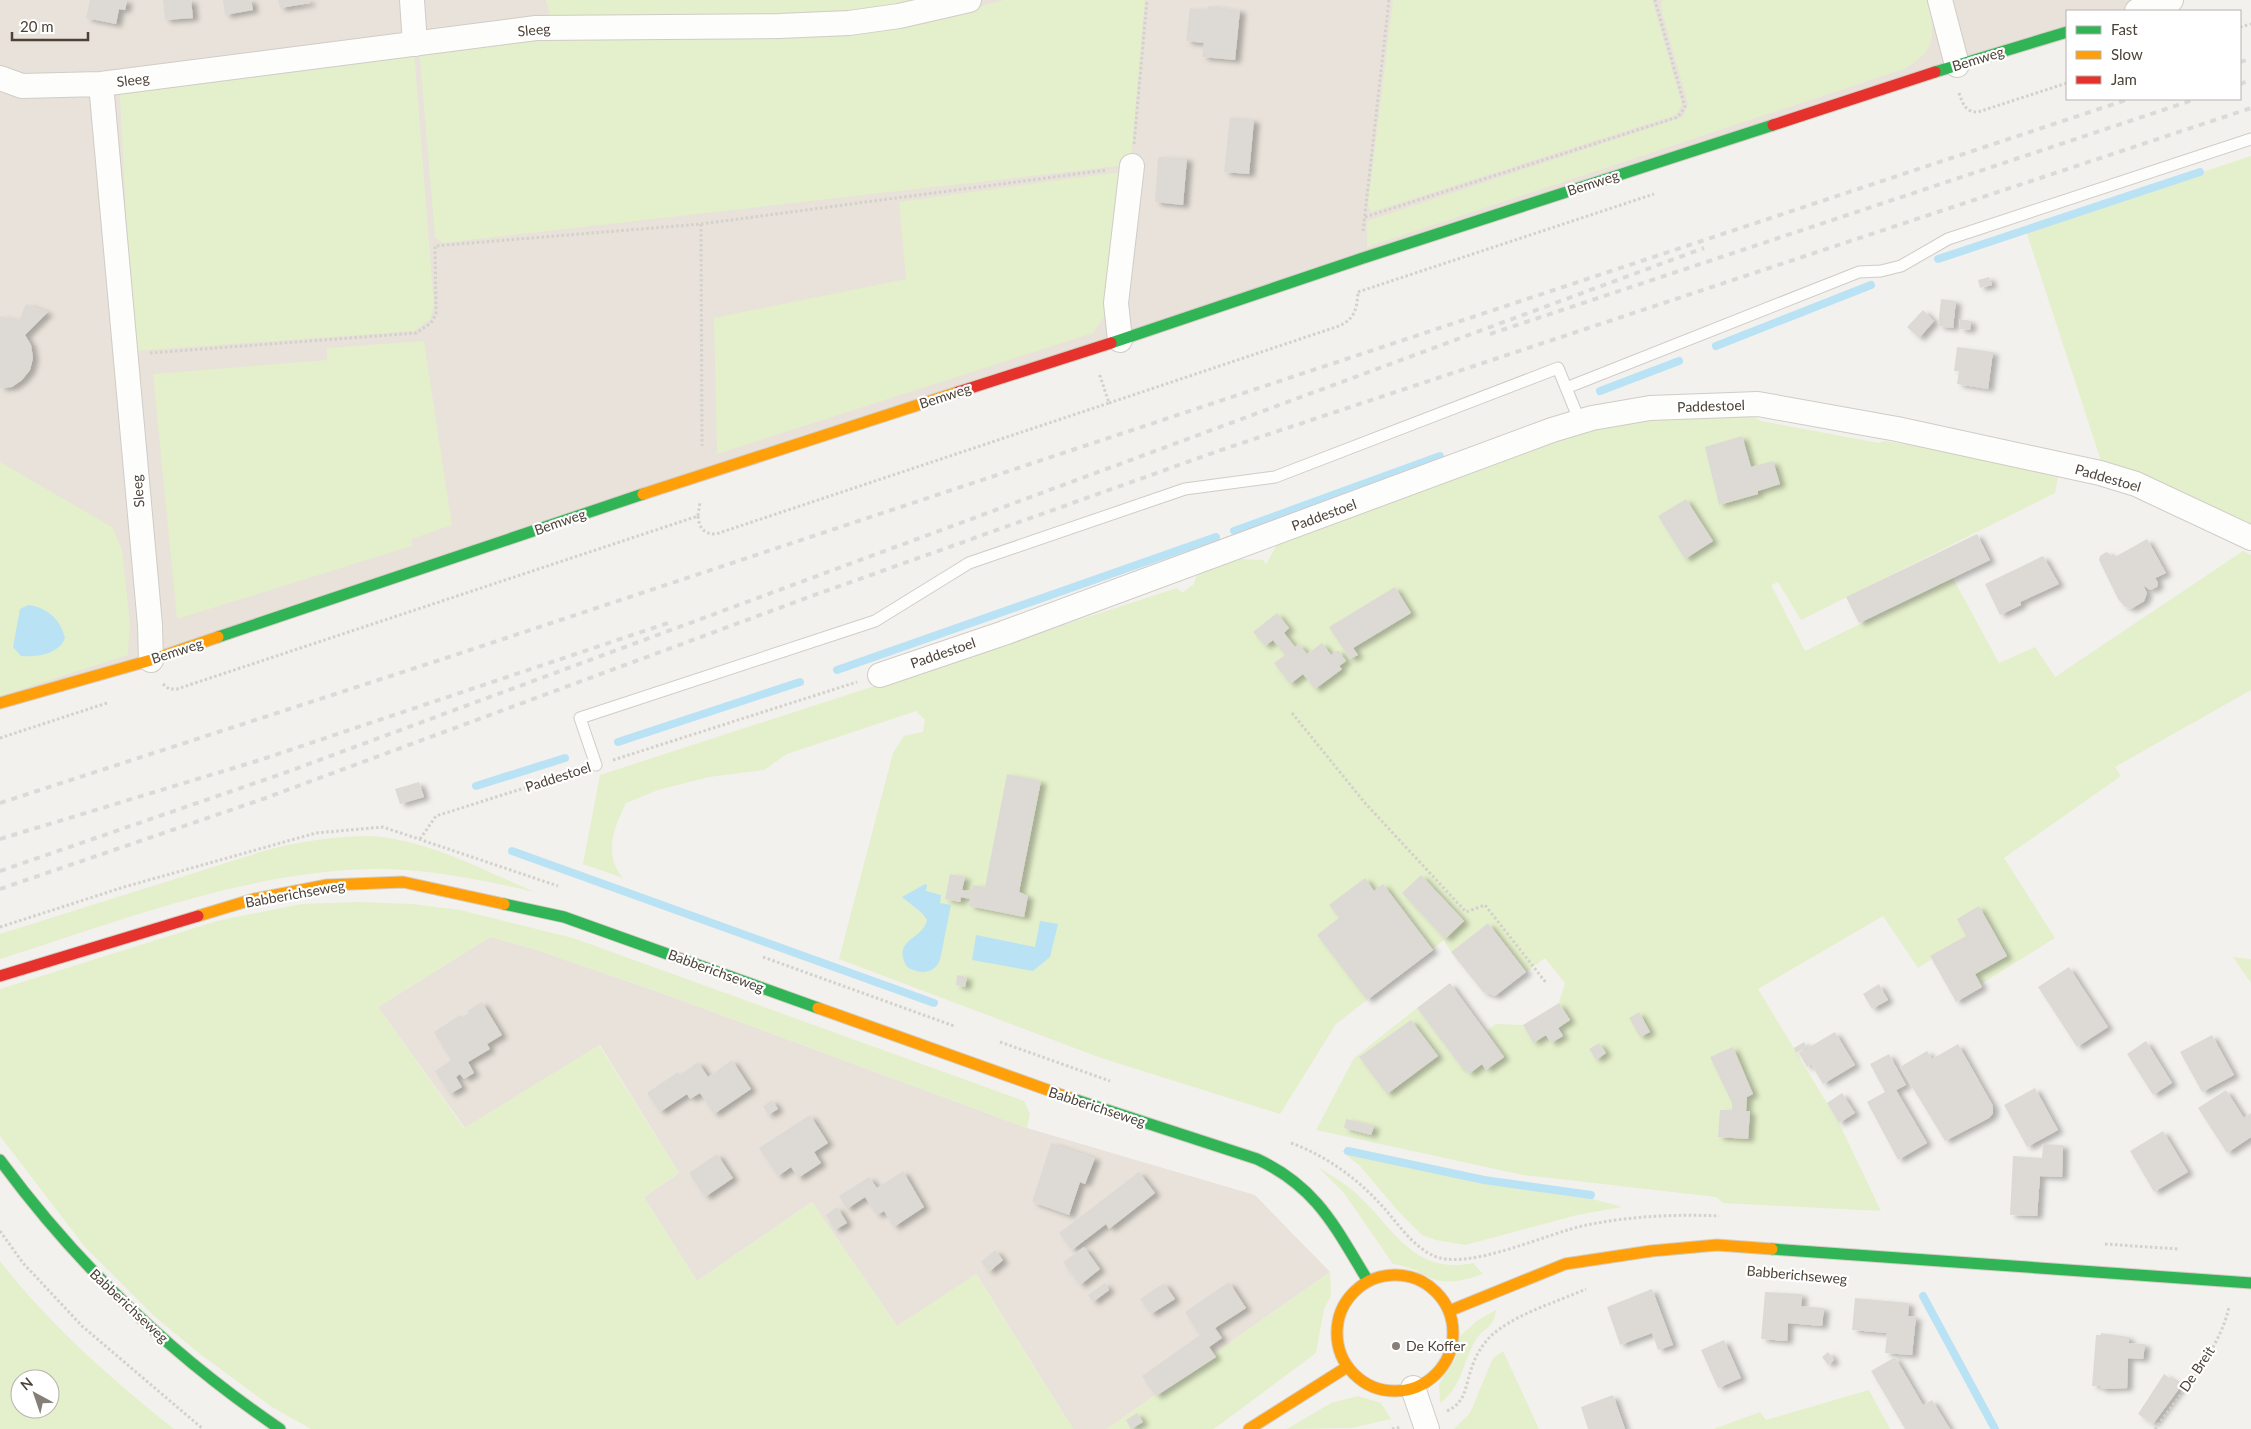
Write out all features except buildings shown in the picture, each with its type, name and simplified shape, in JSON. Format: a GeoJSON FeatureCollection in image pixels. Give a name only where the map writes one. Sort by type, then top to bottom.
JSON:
{"type":"FeatureCollection","features":[{"type":"Feature","properties":{"kind":"street"},"geometry":{"type":"LineString","coordinates":[[412,0],[415,44]]}},
{"type":"Feature","properties":{"kind":"street","name":"Sleeg"},"geometry":{"type":"LineString","coordinates":[[0,78],[22,86],[101,84],[536,28],[780,26],[849,22],[899,16],[969,0]]}},
{"type":"Feature","properties":{"kind":"street"},"geometry":{"type":"LineString","coordinates":[[1940,0],[1956,65]]}},
{"type":"Feature","properties":{"kind":"street"},"geometry":{"type":"LineString","coordinates":[[2140,10],[2171,0]]}},
{"type":"Feature","properties":{"kind":"street","name":"Bemweg"},"geometry":{"type":"LineString","coordinates":[[0,703],[151,660],[702,474],[1120,340],[1370,256],[1956,65],[2066,32]]}},
{"type":"Feature","properties":{"kind":"street","name":"Sleeg"},"geometry":{"type":"LineString","coordinates":[[101,84],[150,625],[151,660]]}},
{"type":"Feature","properties":{"kind":"street"},"geometry":{"type":"LineString","coordinates":[[1120,340],[1116,303],[1132,166]]}},
{"type":"Feature","properties":{"kind":"street","name":"Paddestoel"},"geometry":{"type":"LineString","coordinates":[[880,674],[1004,632],[1580,422],[1650,408],[1758,404],[1897,429],[2100,473],[2136,484],[2251,538]]}},
{"type":"Feature","properties":{"kind":"street","name":"Babberichseweg"},"geometry":{"type":"LineString","coordinates":[[0,976],[254,899],[327,885],[402,882],[564,916],[1052,1092],[1257,1159],[1282,1172],[1311,1196],[1334,1226],[1368,1281]]}},
{"type":"Feature","properties":{"kind":"street","name":"Babberichseweg"},"geometry":{"type":"LineString","coordinates":[[0,1160],[66,1245],[135,1314],[221,1389],[280,1429]]}},
{"type":"Feature","properties":{"kind":"street","name":"Babberichseweg"},"geometry":{"type":"LineString","coordinates":[[1449,1311],[1565,1264],[1651,1251],[1717,1245],[2251,1283]]}},
{"type":"Feature","properties":{"kind":"street"},"geometry":{"type":"LineString","coordinates":[[1387,1275],[1406,1276],[1424,1282],[1439,1294],[1449,1311],[1453,1330],[1451,1349],[1443,1366],[1430,1380],[1413,1388],[1395,1392],[1377,1388],[1360,1380],[1347,1367],[1338,1349],[1336,1329],[1341,1310],[1352,1293],[1368,1281],[1387,1275]]}},
{"type":"Feature","properties":{"kind":"street"},"geometry":{"type":"LineString","coordinates":[[1248,1429],[1347,1367]]}},
{"type":"Feature","properties":{"kind":"street"},"geometry":{"type":"LineString","coordinates":[[1413,1388],[1426,1424]]}},
{"type":"Feature","properties":{"kind":"lane"},"geometry":{"type":"LineString","coordinates":[[1566,388],[1859,272],[1881,271],[1901,266],[1948,239],[2251,139]]}},
{"type":"Feature","properties":{"kind":"lane"},"geometry":{"type":"LineString","coordinates":[[596,765],[580,718],[875,621],[969,563],[1185,489],[1275,476],[1558,368],[1580,422]]}},
{"type":"Feature","properties":{"kind":"path"},"geometry":{"type":"LineString","coordinates":[[125,355],[416,333],[431,323],[436,314],[435,246],[701,224],[1132,166],[1147,0]]}},
{"type":"Feature","properties":{"kind":"path"},"geometry":{"type":"LineString","coordinates":[[1365,218],[1678,117],[1685,107],[1655,0]]}},
{"type":"Feature","properties":{"kind":"path"},"geometry":{"type":"LineString","coordinates":[[1959,93],[1964,107],[1969,111],[1978,112],[2066,83]]}},
{"type":"Feature","properties":{"kind":"path"},"geometry":{"type":"LineString","coordinates":[[698,516],[699,523],[704,531],[708,534],[716,534],[1108,403],[1092,349]]}},
{"type":"Feature","properties":{"kind":"path","name":"Paddestoel"},"geometry":{"type":"LineString","coordinates":[[0,927],[124,887],[316,833],[383,827],[420,839],[436,816],[880,674]]}},
{"type":"Feature","properties":{"kind":"path"},"geometry":{"type":"LineString","coordinates":[[154,687],[163,685]]}},
{"type":"Feature","properties":{"kind":"path"},"geometry":{"type":"LineString","coordinates":[[0,738],[108,702]]}},
{"type":"Feature","properties":{"kind":"path"},"geometry":{"type":"LineString","coordinates":[[1292,713],[1366,803],[1466,912],[1485,905],[1547,984]]}},
{"type":"Feature","properties":{"kind":"path"},"geometry":{"type":"LineString","coordinates":[[1492,1254],[1586,1225],[1636,1217],[1717,1216]]}},
{"type":"Feature","properties":{"kind":"path"},"geometry":{"type":"LineString","coordinates":[[0,1231],[24,1262],[82,1326],[203,1429]]}},
{"type":"Feature","properties":{"kind":"path"},"geometry":{"type":"LineString","coordinates":[[1392,1429],[1426,1424],[1455,1407],[1467,1391],[1472,1367],[1478,1352],[1489,1338],[1513,1322],[1590,1288]]}},
{"type":"Feature","properties":{"kind":"path","name":"De Breit"},"geometry":{"type":"LineString","coordinates":[[2154,1429],[2202,1364],[2226,1324],[2230,1304],[2220,1303]]}},
{"type":"Feature","properties":{"kind":"shaded area"},"geometry":{"type":"Polygon","coordinates":[[[0,0],[2157,0],[2126,10],[2066,10],[2066,29],[0,703],[0,0]]]}},
{"type":"Feature","properties":{"kind":"shaded area"},"geometry":{"type":"Polygon","coordinates":[[[490,937],[534,949],[667,995],[1027,1128],[1255,1195],[1330,1272],[1107,1429],[1073,1429],[977,1275],[897,1326],[812,1202],[697,1281],[644,1197],[679,1173],[600,1045],[465,1128],[378,1007],[490,937]]]}},
{"type":"Feature","properties":{"kind":"green space"},"geometry":{"type":"Polygon","coordinates":[[[546,0],[936,0],[837,15],[550,16],[546,0]]]}},
{"type":"Feature","properties":{"kind":"green space"},"geometry":{"type":"Polygon","coordinates":[[[1004,0],[1145,0],[1131,161],[1127,165],[443,243],[435,237],[419,48],[498,39],[943,16],[1004,0]]]}},
{"type":"Feature","properties":{"kind":"green space"},"geometry":{"type":"Polygon","coordinates":[[[1393,0],[1652,0],[1682,104],[1676,115],[1371,212],[1368,204],[1393,0]]]}},
{"type":"Feature","properties":{"kind":"green space"},"geometry":{"type":"Polygon","coordinates":[[[1663,0],[1929,0],[1932,23],[1931,40],[1923,55],[1904,69],[1367,247],[1367,221],[1683,117],[1688,104],[1662,12],[1661,4],[1663,0]]]}},
{"type":"Feature","properties":{"kind":"green space"},"geometry":{"type":"Polygon","coordinates":[[[414,48],[434,306],[430,319],[414,331],[133,351],[121,93],[414,48]]]}},
{"type":"Feature","properties":{"kind":"green space"},"geometry":{"type":"Polygon","coordinates":[[[2251,156],[2251,524],[2123,470],[2102,464],[2026,231],[2251,156]]]}},
{"type":"Feature","properties":{"kind":"green space"},"geometry":{"type":"Polygon","coordinates":[[[1120,172],[1105,316],[1093,333],[717,454],[714,318],[906,279],[899,202],[1120,172]]]}},
{"type":"Feature","properties":{"kind":"green space"},"geometry":{"type":"Polygon","coordinates":[[[424,341],[452,525],[412,539],[412,546],[177,619],[153,374],[327,360],[327,348],[424,341]]]}},
{"type":"Feature","properties":{"kind":"green space"},"geometry":{"type":"Polygon","coordinates":[[[1749,414],[1761,421],[1879,443],[1884,441],[2057,468],[2059,472],[2055,493],[1801,620],[1778,582],[1771,585],[1805,651],[1953,578],[1999,663],[2035,647],[2055,677],[2243,551],[2251,555],[2251,690],[2115,767],[2121,776],[2004,858],[2055,938],[1976,987],[1937,956],[1918,968],[1883,916],[1758,989],[1839,1123],[1881,1211],[1723,1203],[1716,1197],[1523,1175],[1316,1130],[1354,1058],[1417,1008],[1462,1068],[1464,1067],[1469,1073],[1482,1064],[1486,1070],[1504,1057],[1487,1031],[1496,1024],[1523,1025],[1533,1043],[1546,1035],[1563,1035],[1558,1028],[1570,1020],[1559,1003],[1565,983],[1545,958],[1526,972],[1488,923],[1451,952],[1444,940],[1336,1024],[1280,1114],[1101,1058],[839,959],[893,753],[904,736],[923,732],[925,720],[916,711],[787,754],[764,770],[709,777],[658,790],[626,803],[612,841],[613,860],[623,878],[583,864],[600,775],[1177,588],[1182,593],[1194,584],[1197,574],[1240,559],[1263,560],[1266,564],[1278,543],[1536,443],[1631,421],[1749,414]]]}},
{"type":"Feature","properties":{"kind":"green space"},"geometry":{"type":"Polygon","coordinates":[[[0,462],[112,527],[122,549],[130,624],[128,655],[0,696],[0,462]]]}},
{"type":"Feature","properties":{"kind":"green space"},"geometry":{"type":"Polygon","coordinates":[[[367,836],[410,842],[453,856],[535,892],[474,879],[412,870],[371,869],[324,872],[276,879],[183,901],[0,959],[0,934],[267,850],[317,840],[367,836]]]}},
{"type":"Feature","properties":{"kind":"green space"},"geometry":{"type":"Polygon","coordinates":[[[359,902],[412,904],[460,910],[573,938],[1024,1101],[1030,1114],[1027,1128],[667,995],[534,949],[490,937],[378,1007],[464,1128],[599,1045],[679,1173],[644,1197],[697,1281],[812,1202],[897,1326],[976,1274],[1073,1429],[311,1429],[272,1407],[200,1354],[154,1316],[85,1247],[0,1136],[0,989],[217,921],[301,904],[359,902]]]}},
{"type":"Feature","properties":{"kind":"green space"},"geometry":{"type":"Polygon","coordinates":[[[2233,957],[2251,959],[2251,983],[2233,957]]]}},
{"type":"Feature","properties":{"kind":"green space"},"geometry":{"type":"Polygon","coordinates":[[[1340,1150],[1488,1182],[1586,1197],[1622,1207],[1577,1215],[1465,1245],[1436,1240],[1422,1235],[1398,1211],[1360,1166],[1340,1150]]]}},
{"type":"Feature","properties":{"kind":"green space"},"geometry":{"type":"Polygon","coordinates":[[[1318,1167],[1354,1192],[1396,1236],[1421,1256],[1436,1263],[1453,1265],[1473,1263],[1483,1274],[1465,1279],[1439,1281],[1410,1268],[1393,1264],[1344,1193],[1318,1167]]]}},
{"type":"Feature","properties":{"kind":"green space"},"geometry":{"type":"Polygon","coordinates":[[[0,1261],[19,1285],[60,1329],[104,1371],[174,1429],[0,1429],[0,1261]]]}},
{"type":"Feature","properties":{"kind":"green space"},"geometry":{"type":"Polygon","coordinates":[[[1330,1272],[1331,1296],[1324,1309],[1316,1353],[1222,1423],[1213,1429],[1107,1429],[1330,1272]]]}},
{"type":"Feature","properties":{"kind":"green space"},"geometry":{"type":"Polygon","coordinates":[[[1496,1310],[1493,1321],[1474,1343],[1457,1383],[1440,1403],[1439,1384],[1455,1360],[1460,1336],[1478,1320],[1496,1310]]]}},
{"type":"Feature","properties":{"kind":"green space"},"geometry":{"type":"Polygon","coordinates":[[[1503,1351],[1539,1429],[1454,1429],[1470,1413],[1493,1358],[1503,1351]]]}},
{"type":"Feature","properties":{"kind":"green space"},"geometry":{"type":"Polygon","coordinates":[[[1869,1390],[1890,1429],[1714,1429],[1760,1412],[1766,1420],[1869,1390]]]}},
{"type":"Feature","properties":{"kind":"green space"},"geometry":{"type":"Polygon","coordinates":[[[1358,1396],[1381,1403],[1391,1419],[1352,1428],[1287,1429],[1331,1403],[1358,1396]]]}},
{"type":"Feature","properties":{"kind":"water"},"geometry":{"type":"Polygon","coordinates":[[[28,605],[41,608],[47,612],[57,620],[63,631],[65,638],[62,644],[46,654],[21,656],[13,647],[20,609],[28,605]]]}},
{"type":"Feature","properties":{"kind":"water"},"geometry":{"type":"Polygon","coordinates":[[[925,884],[927,885],[926,891],[941,895],[940,903],[951,905],[940,960],[930,971],[921,972],[907,967],[903,958],[903,951],[905,945],[920,932],[927,920],[922,913],[902,897],[925,884]]]}},
{"type":"Feature","properties":{"kind":"water"},"geometry":{"type":"Polygon","coordinates":[[[1040,921],[1058,924],[1050,957],[1033,971],[972,960],[976,935],[1035,947],[1040,921]]]}},
{"type":"Feature","properties":{"kind":"waterway"},"geometry":{"type":"LineString","coordinates":[[1938,259],[2200,172]]}},
{"type":"Feature","properties":{"kind":"waterway"},"geometry":{"type":"LineString","coordinates":[[1716,346],[1871,285]]}},
{"type":"Feature","properties":{"kind":"waterway"},"geometry":{"type":"LineString","coordinates":[[1600,391],[1679,361]]}},
{"type":"Feature","properties":{"kind":"waterway"},"geometry":{"type":"LineString","coordinates":[[1234,531],[1440,456]]}},
{"type":"Feature","properties":{"kind":"waterway"},"geometry":{"type":"LineString","coordinates":[[837,670],[1216,537]]}},
{"type":"Feature","properties":{"kind":"waterway"},"geometry":{"type":"LineString","coordinates":[[618,742],[800,682]]}},
{"type":"Feature","properties":{"kind":"waterway"},"geometry":{"type":"LineString","coordinates":[[476,786],[565,758]]}},
{"type":"Feature","properties":{"kind":"waterway"},"geometry":{"type":"LineString","coordinates":[[512,851],[934,1003]]}},
{"type":"Feature","properties":{"kind":"waterway"},"geometry":{"type":"LineString","coordinates":[[1348,1151],[1484,1180],[1591,1195]]}},
{"type":"Feature","properties":{"kind":"waterway"},"geometry":{"type":"LineString","coordinates":[[1923,1296],[1995,1429]]}},
{"type":"Feature","properties":{"kind":"railway"},"geometry":{"type":"LineString","coordinates":[[2241,62],[2251,59]]}},
{"type":"Feature","properties":{"kind":"railway"},"geometry":{"type":"LineString","coordinates":[[2241,84],[2251,80]]}},
{"type":"Feature","properties":{"kind":"railway"},"geometry":{"type":"LineString","coordinates":[[0,803],[446,658],[2126,100]]}},
{"type":"Feature","properties":{"kind":"railway"},"geometry":{"type":"LineString","coordinates":[[1490,334],[2193,100]]}},
{"type":"Feature","properties":{"kind":"railway"},"geometry":{"type":"LineString","coordinates":[[0,889],[260,800],[809,597],[1224,449],[2251,108]]}},
{"type":"Feature","properties":{"kind":"railway"},"geometry":{"type":"LineString","coordinates":[[0,871],[287,772],[1704,248]]}},
{"type":"Feature","properties":{"kind":"railway"},"geometry":{"type":"LineString","coordinates":[[0,839],[260,760],[668,623]]}},
{"type":"Feature","properties":{"kind":"traffic: fast"},"geometry":{"type":"LineString","coordinates":[[1935,72],[2066,32]]}},
{"type":"Feature","properties":{"kind":"traffic: fast"},"geometry":{"type":"LineString","coordinates":[[1111,343],[1360,259],[1773,125]]}},
{"type":"Feature","properties":{"kind":"traffic: fast"},"geometry":{"type":"LineString","coordinates":[[218,637],[643,494]]}},
{"type":"Feature","properties":{"kind":"traffic: fast"},"geometry":{"type":"LineString","coordinates":[[504,904],[564,917],[818,1008]]}},
{"type":"Feature","properties":{"kind":"traffic: fast"},"geometry":{"type":"LineString","coordinates":[[1070,1098],[1257,1159],[1278,1170],[1295,1182],[1323,1210],[1368,1281]]}},
{"type":"Feature","properties":{"kind":"traffic: fast"},"geometry":{"type":"LineString","coordinates":[[0,1160],[61,1236],[128,1306],[201,1371],[280,1429]]}},
{"type":"Feature","properties":{"kind":"traffic: fast"},"geometry":{"type":"LineString","coordinates":[[1772,1249],[2251,1283]]}},
{"type":"Feature","properties":{"kind":"traffic: slow"},"geometry":{"type":"LineString","coordinates":[[643,494],[958,392]]}},
{"type":"Feature","properties":{"kind":"traffic: slow"},"geometry":{"type":"LineString","coordinates":[[0,703],[151,660],[218,637]]}},
{"type":"Feature","properties":{"kind":"traffic: slow"},"geometry":{"type":"LineString","coordinates":[[198,916],[254,899],[327,885],[403,882],[504,904]]}},
{"type":"Feature","properties":{"kind":"traffic: slow"},"geometry":{"type":"LineString","coordinates":[[818,1008],[1070,1098]]}},
{"type":"Feature","properties":{"kind":"traffic: slow"},"geometry":{"type":"LineString","coordinates":[[1449,1311],[1565,1264],[1651,1251],[1717,1245],[1772,1249]]}},
{"type":"Feature","properties":{"kind":"traffic: slow"},"geometry":{"type":"LineString","coordinates":[[1395,1275],[1417,1279],[1436,1292],[1449,1311],[1453,1333],[1449,1355],[1436,1374],[1417,1387],[1395,1391],[1373,1387],[1354,1374],[1341,1355],[1337,1333],[1341,1311],[1354,1292],[1373,1279],[1395,1275]]}},
{"type":"Feature","properties":{"kind":"traffic: slow"},"geometry":{"type":"LineString","coordinates":[[1249,1429],[1347,1367]]}},
{"type":"Feature","properties":{"kind":"traffic: jam"},"geometry":{"type":"LineString","coordinates":[[1773,125],[1935,72]]}},
{"type":"Feature","properties":{"kind":"traffic: jam"},"geometry":{"type":"LineString","coordinates":[[958,392],[1111,343]]}},
{"type":"Feature","properties":{"kind":"traffic: jam"},"geometry":{"type":"LineString","coordinates":[[0,976],[198,916]]}},
{"type":"Feature","properties":{"kind":"place","name":"De Koffer"},"geometry":{"type":"Point","coordinates":[1396,1346]}}]}
